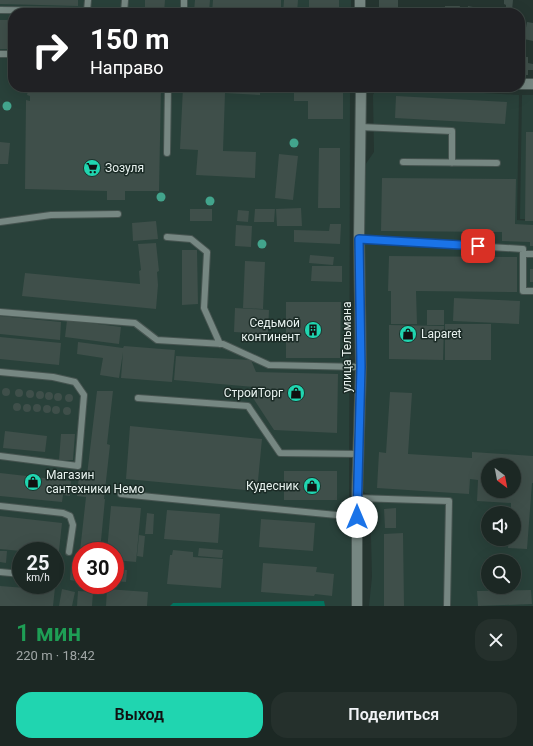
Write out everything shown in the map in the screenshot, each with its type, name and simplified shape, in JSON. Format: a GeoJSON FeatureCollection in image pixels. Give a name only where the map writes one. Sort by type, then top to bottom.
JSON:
{"type":"FeatureCollection","features":[{"type":"Feature","properties":{"kind":"street","name":"улица Тельмана"},"geometry":{"type":"LineString","coordinates":[[357,606],[357,517],[360,454],[361,367],[359,239],[361,92]]}},
{"type":"Feature","properties":{"kind":"lane"},"geometry":{"type":"LineString","coordinates":[[167,153],[168,92]]}},
{"type":"Feature","properties":{"kind":"lane"},"geometry":{"type":"LineString","coordinates":[[360,127],[452,132],[452,163]]}},
{"type":"Feature","properties":{"kind":"lane"},"geometry":{"type":"LineString","coordinates":[[403,162],[498,163]]}},
{"type":"Feature","properties":{"kind":"lane"},"geometry":{"type":"LineString","coordinates":[[0,222],[51,215],[118,214]]}},
{"type":"Feature","properties":{"kind":"lane"},"geometry":{"type":"LineString","coordinates":[[167,237],[191,239],[207,252],[204,308],[220,344]]}},
{"type":"Feature","properties":{"kind":"lane"},"geometry":{"type":"LineString","coordinates":[[359,239],[522,249],[523,291],[533,291]]}},
{"type":"Feature","properties":{"kind":"lane"},"geometry":{"type":"LineString","coordinates":[[523,254],[533,254]]}},
{"type":"Feature","properties":{"kind":"lane"},"geometry":{"type":"LineString","coordinates":[[0,312],[135,323],[157,340],[223,344],[269,365],[361,367]]}},
{"type":"Feature","properties":{"kind":"lane"},"geometry":{"type":"LineString","coordinates":[[0,372],[53,377],[75,382],[84,395],[78,466],[0,456]]}},
{"type":"Feature","properties":{"kind":"lane"},"geometry":{"type":"LineString","coordinates":[[138,398],[248,406],[280,453],[360,454]]}},
{"type":"Feature","properties":{"kind":"lane"},"geometry":{"type":"LineString","coordinates":[[121,494],[357,517]]}},
{"type":"Feature","properties":{"kind":"lane"},"geometry":{"type":"LineString","coordinates":[[358,498],[449,501],[447,606]]}},
{"type":"Feature","properties":{"kind":"lane"},"geometry":{"type":"LineString","coordinates":[[0,506],[63,513],[70,516],[73,525],[69,552]]}},
{"type":"Feature","properties":{"kind":"lane"},"geometry":{"type":"LineString","coordinates":[[0,572],[12,573]]}},
{"type":"Feature","properties":{"kind":"shaded area"},"geometry":{"type":"Polygon","coordinates":[[[0,0],[351,0],[351,8],[8,8],[8,92],[350,92],[349,521],[353,527],[352,606],[0,606],[0,0]]]}},
{"type":"Feature","properties":{"kind":"shaded area"},"geometry":{"type":"Polygon","coordinates":[[[374,92],[467,92],[519,95],[517,220],[533,221],[533,606],[369,606],[372,577],[370,494],[365,493],[362,489],[361,483],[365,165],[374,152],[373,95],[374,92]]]}},
{"type":"Feature","properties":{"kind":"shaded area"},"geometry":{"type":"Polygon","coordinates":[[[522,95],[533,95],[533,219],[520,219],[522,95]]]}},
{"type":"Feature","properties":{"kind":"green space"},"geometry":{"type":"Polygon","coordinates":[[[324,601],[325,606],[170,606],[173,603],[324,601]]]}},
{"type":"Feature","properties":{"kind":"building"},"geometry":{"type":"Polygon","coordinates":[[[0,0],[78,0],[78,6],[0,4],[0,0]]]}},
{"type":"Feature","properties":{"kind":"building"},"geometry":{"type":"Polygon","coordinates":[[[145,0],[165,0],[164,8],[145,8],[145,0]]]}},
{"type":"Feature","properties":{"kind":"building"},"geometry":{"type":"Polygon","coordinates":[[[195,0],[210,0],[209,8],[194,8],[195,0]]]}},
{"type":"Feature","properties":{"kind":"building"},"geometry":{"type":"Polygon","coordinates":[[[213,0],[281,0],[281,8],[212,8],[213,0]]]}},
{"type":"Feature","properties":{"kind":"building"},"geometry":{"type":"Polygon","coordinates":[[[284,0],[298,0],[297,8],[283,8],[284,0]]]}},
{"type":"Feature","properties":{"kind":"building"},"geometry":{"type":"Polygon","coordinates":[[[309,0],[339,0],[339,8],[309,8],[309,0]]]}},
{"type":"Feature","properties":{"kind":"building"},"geometry":{"type":"Polygon","coordinates":[[[379,0],[398,0],[398,8],[379,8],[379,0]]]}},
{"type":"Feature","properties":{"kind":"building"},"geometry":{"type":"Polygon","coordinates":[[[504,0],[513,0],[512,8],[506,8],[506,5],[504,4],[504,0]]]}},
{"type":"Feature","properties":{"kind":"building"},"geometry":{"type":"Polygon","coordinates":[[[445,6],[460,6],[460,8],[445,8],[445,6]]]}},
{"type":"Feature","properties":{"kind":"building"},"geometry":{"type":"Polygon","coordinates":[[[0,20],[8,20],[8,49],[0,49],[0,20]]]}},
{"type":"Feature","properties":{"kind":"building"},"geometry":{"type":"Polygon","coordinates":[[[527,22],[533,23],[533,41],[525,39],[527,22]]]}},
{"type":"Feature","properties":{"kind":"building"},"geometry":{"type":"Polygon","coordinates":[[[525,57],[528,57],[528,63],[533,64],[533,70],[528,70],[528,75],[525,75],[525,57]]]}},
{"type":"Feature","properties":{"kind":"building"},"geometry":{"type":"Polygon","coordinates":[[[28,92],[161,92],[159,191],[125,191],[125,200],[107,200],[107,191],[25,189],[26,100],[30,101],[30,96],[27,95],[28,92]]]}},
{"type":"Feature","properties":{"kind":"building"},"geometry":{"type":"Polygon","coordinates":[[[183,92],[260,92],[260,95],[225,93],[223,151],[256,152],[255,178],[196,175],[198,150],[180,149],[183,92]]]}},
{"type":"Feature","properties":{"kind":"building"},"geometry":{"type":"Polygon","coordinates":[[[294,92],[343,92],[343,119],[308,119],[308,101],[294,101],[294,92]]]}},
{"type":"Feature","properties":{"kind":"building"},"geometry":{"type":"Polygon","coordinates":[[[396,96],[507,102],[505,124],[395,118],[396,96]]]}},
{"type":"Feature","properties":{"kind":"building"},"geometry":{"type":"Polygon","coordinates":[[[526,132],[533,132],[533,221],[525,221],[526,132]]]}},
{"type":"Feature","properties":{"kind":"building"},"geometry":{"type":"Polygon","coordinates":[[[0,142],[10,143],[8,164],[0,164],[0,142]]]}},
{"type":"Feature","properties":{"kind":"building"},"geometry":{"type":"Polygon","coordinates":[[[319,148],[340,148],[340,208],[318,208],[319,148]]]}},
{"type":"Feature","properties":{"kind":"building"},"geometry":{"type":"Polygon","coordinates":[[[279,154],[298,156],[293,200],[275,198],[279,154]]]}},
{"type":"Feature","properties":{"kind":"building"},"geometry":{"type":"Polygon","coordinates":[[[382,178],[516,179],[515,224],[533,225],[533,246],[530,246],[530,242],[502,241],[502,232],[381,231],[382,178]]]}},
{"type":"Feature","properties":{"kind":"building"},"geometry":{"type":"Polygon","coordinates":[[[301,208],[302,226],[277,226],[276,209],[301,208]]]}},
{"type":"Feature","properties":{"kind":"building"},"geometry":{"type":"Polygon","coordinates":[[[190,209],[212,209],[212,221],[190,221],[190,209]]]}},
{"type":"Feature","properties":{"kind":"building"},"geometry":{"type":"Polygon","coordinates":[[[255,209],[275,209],[274,222],[254,222],[255,209]]]}},
{"type":"Feature","properties":{"kind":"building"},"geometry":{"type":"Polygon","coordinates":[[[238,210],[249,211],[248,222],[237,221],[238,210]]]}},
{"type":"Feature","properties":{"kind":"building"},"geometry":{"type":"Polygon","coordinates":[[[156,221],[158,239],[133,241],[132,223],[156,221]]]}},
{"type":"Feature","properties":{"kind":"building"},"geometry":{"type":"Polygon","coordinates":[[[330,224],[341,224],[340,244],[294,242],[294,230],[329,231],[330,224]]]}},
{"type":"Feature","properties":{"kind":"building"},"geometry":{"type":"Polygon","coordinates":[[[236,225],[252,226],[251,247],[235,246],[236,225]]]}},
{"type":"Feature","properties":{"kind":"building"},"geometry":{"type":"Polygon","coordinates":[[[156,243],[159,271],[157,272],[158,285],[156,309],[22,296],[25,273],[140,284],[139,271],[141,270],[138,244],[156,243]]]}},
{"type":"Feature","properties":{"kind":"building"},"geometry":{"type":"Polygon","coordinates":[[[182,250],[197,250],[198,304],[182,305],[182,250]]]}},
{"type":"Feature","properties":{"kind":"building"},"geometry":{"type":"Polygon","coordinates":[[[310,255],[334,257],[333,265],[309,263],[310,255]]]}},
{"type":"Feature","properties":{"kind":"building"},"geometry":{"type":"Polygon","coordinates":[[[389,256],[517,257],[517,292],[416,291],[417,324],[391,324],[391,291],[388,291],[389,256]]]}},
{"type":"Feature","properties":{"kind":"building"},"geometry":{"type":"Polygon","coordinates":[[[245,261],[265,262],[263,309],[243,308],[245,261]]]}},
{"type":"Feature","properties":{"kind":"building"},"geometry":{"type":"Polygon","coordinates":[[[312,266],[342,266],[342,282],[311,281],[312,266]]]}},
{"type":"Feature","properties":{"kind":"building"},"geometry":{"type":"Polygon","coordinates":[[[530,269],[533,269],[533,282],[530,282],[530,269]]]}},
{"type":"Feature","properties":{"kind":"building"},"geometry":{"type":"Polygon","coordinates":[[[454,298],[520,301],[519,324],[453,321],[454,298]]]}},
{"type":"Feature","properties":{"kind":"building","name":"Седьмой континент"},"geometry":{"type":"Polygon","coordinates":[[[286,302],[341,302],[340,358],[286,358],[286,302]]]}},
{"type":"Feature","properties":{"kind":"building"},"geometry":{"type":"Polygon","coordinates":[[[235,308],[269,310],[268,334],[234,332],[235,308]]]}},
{"type":"Feature","properties":{"kind":"building"},"geometry":{"type":"Polygon","coordinates":[[[427,310],[444,310],[444,325],[427,325],[427,310]]]}},
{"type":"Feature","properties":{"kind":"building"},"geometry":{"type":"Polygon","coordinates":[[[0,316],[61,322],[60,340],[0,334],[0,316]]]}},
{"type":"Feature","properties":{"kind":"building"},"geometry":{"type":"Polygon","coordinates":[[[67,320],[121,327],[119,344],[65,337],[67,320]]]}},
{"type":"Feature","properties":{"kind":"building"},"geometry":{"type":"Polygon","coordinates":[[[445,324],[491,324],[491,360],[445,360],[445,324]]]}},
{"type":"Feature","properties":{"kind":"building"},"geometry":{"type":"Polygon","coordinates":[[[389,325],[444,326],[443,360],[389,359],[389,325]]]}},
{"type":"Feature","properties":{"kind":"building"},"geometry":{"type":"Polygon","coordinates":[[[0,337],[61,343],[59,365],[0,359],[0,337]]]}},
{"type":"Feature","properties":{"kind":"building"},"geometry":{"type":"Polygon","coordinates":[[[78,342],[123,348],[124,346],[175,350],[172,382],[121,378],[123,352],[119,378],[100,375],[103,358],[77,354],[78,342]]]}},
{"type":"Feature","properties":{"kind":"building","name":"СтройТорг"},"geometry":{"type":"Polygon","coordinates":[[[176,356],[251,360],[256,372],[338,374],[337,433],[274,430],[253,398],[254,387],[174,380],[176,356]]]}},
{"type":"Feature","properties":{"kind":"building"},"geometry":{"type":"Polygon","coordinates":[[[4,388],[8,388],[10,392],[8,396],[4,396],[2,394],[2,390],[4,388]]]}},
{"type":"Feature","properties":{"kind":"building"},"geometry":{"type":"Polygon","coordinates":[[[17,389],[21,389],[23,393],[21,397],[17,397],[15,395],[15,391],[17,389]]]}},
{"type":"Feature","properties":{"kind":"building"},"geometry":{"type":"Polygon","coordinates":[[[28,390],[32,390],[34,394],[32,398],[28,398],[26,396],[26,392],[28,390]]]}},
{"type":"Feature","properties":{"kind":"building"},"geometry":{"type":"Polygon","coordinates":[[[38,391],[42,391],[44,395],[42,399],[38,399],[36,397],[36,393],[38,391]]]}},
{"type":"Feature","properties":{"kind":"building"},"geometry":{"type":"Polygon","coordinates":[[[97,391],[113,391],[107,444],[110,445],[101,542],[81,542],[86,497],[77,496],[79,475],[87,475],[97,391]]]}},
{"type":"Feature","properties":{"kind":"building"},"geometry":{"type":"Polygon","coordinates":[[[47,392],[51,392],[53,396],[51,400],[47,400],[45,398],[45,394],[47,392]]]}},
{"type":"Feature","properties":{"kind":"building"},"geometry":{"type":"Polygon","coordinates":[[[390,392],[412,393],[408,454],[472,458],[472,452],[533,456],[533,483],[527,549],[508,548],[508,546],[521,546],[521,506],[511,506],[511,503],[477,501],[478,480],[470,479],[469,494],[377,488],[379,452],[386,453],[390,392]]]}},
{"type":"Feature","properties":{"kind":"building"},"geometry":{"type":"Polygon","coordinates":[[[58,393],[61,394],[61,400],[58,401],[55,400],[54,397],[55,394],[58,393]]]}},
{"type":"Feature","properties":{"kind":"building"},"geometry":{"type":"Polygon","coordinates":[[[69,394],[72,395],[72,401],[69,402],[66,401],[65,398],[66,395],[69,394]]]}},
{"type":"Feature","properties":{"kind":"building"},"geometry":{"type":"Polygon","coordinates":[[[17,403],[20,404],[20,410],[17,411],[14,410],[13,407],[14,404],[17,403]]]}},
{"type":"Feature","properties":{"kind":"building"},"geometry":{"type":"Polygon","coordinates":[[[25,404],[29,404],[31,408],[29,412],[25,412],[23,410],[23,406],[25,404]]]}},
{"type":"Feature","properties":{"kind":"building"},"geometry":{"type":"Polygon","coordinates":[[[35,404],[39,404],[41,408],[39,412],[35,412],[33,410],[33,406],[35,404]]]}},
{"type":"Feature","properties":{"kind":"building"},"geometry":{"type":"Polygon","coordinates":[[[45,405],[49,405],[51,409],[49,413],[45,413],[43,411],[43,407],[45,405]]]}},
{"type":"Feature","properties":{"kind":"building"},"geometry":{"type":"Polygon","coordinates":[[[54,406],[58,406],[60,410],[58,414],[54,414],[52,412],[52,408],[54,406]]]}},
{"type":"Feature","properties":{"kind":"building"},"geometry":{"type":"Polygon","coordinates":[[[65,407],[69,407],[71,411],[69,415],[65,415],[63,413],[63,409],[65,407]]]}},
{"type":"Feature","properties":{"kind":"building"},"geometry":{"type":"Polygon","coordinates":[[[130,426],[262,439],[257,491],[126,479],[130,426]]]}},
{"type":"Feature","properties":{"kind":"building"},"geometry":{"type":"Polygon","coordinates":[[[5,431],[47,436],[45,452],[3,448],[5,431]]]}},
{"type":"Feature","properties":{"kind":"building"},"geometry":{"type":"Polygon","coordinates":[[[61,434],[75,434],[73,460],[59,460],[61,434]]]}},
{"type":"Feature","properties":{"kind":"building"},"geometry":{"type":"Polygon","coordinates":[[[284,471],[337,471],[337,500],[284,500],[284,471]]]}},
{"type":"Feature","properties":{"kind":"building"},"geometry":{"type":"Polygon","coordinates":[[[0,473],[71,481],[70,496],[63,495],[62,502],[0,496],[0,473]]]}},
{"type":"Feature","properties":{"kind":"building"},"geometry":{"type":"Polygon","coordinates":[[[111,506],[141,508],[136,562],[124,561],[124,542],[108,542],[111,506]]]}},
{"type":"Feature","properties":{"kind":"building"},"geometry":{"type":"Polygon","coordinates":[[[396,508],[396,528],[385,528],[384,509],[396,508]]]}},
{"type":"Feature","properties":{"kind":"building"},"geometry":{"type":"Polygon","coordinates":[[[167,510],[220,514],[218,543],[164,539],[167,510]]]}},
{"type":"Feature","properties":{"kind":"building"},"geometry":{"type":"Polygon","coordinates":[[[147,513],[154,514],[153,534],[145,534],[147,513]]]}},
{"type":"Feature","properties":{"kind":"building"},"geometry":{"type":"Polygon","coordinates":[[[0,516],[62,523],[60,542],[12,542],[12,550],[0,549],[0,516]]]}},
{"type":"Feature","properties":{"kind":"building"},"geometry":{"type":"Polygon","coordinates":[[[261,519],[315,523],[313,551],[259,547],[261,519]]]}},
{"type":"Feature","properties":{"kind":"building"},"geometry":{"type":"Polygon","coordinates":[[[403,533],[404,606],[384,606],[384,534],[403,533]]]}},
{"type":"Feature","properties":{"kind":"building"},"geometry":{"type":"Polygon","coordinates":[[[139,535],[145,536],[143,557],[137,556],[139,535]]]}},
{"type":"Feature","properties":{"kind":"building"},"geometry":{"type":"Polygon","coordinates":[[[199,548],[223,550],[222,558],[198,556],[199,548]]]}},
{"type":"Feature","properties":{"kind":"building"},"geometry":{"type":"Polygon","coordinates":[[[173,550],[193,552],[193,557],[223,559],[221,588],[167,584],[170,555],[172,555],[173,550]]]}},
{"type":"Feature","properties":{"kind":"building"},"geometry":{"type":"Polygon","coordinates":[[[0,551],[7,551],[6,563],[0,562],[0,551]]]}},
{"type":"Feature","properties":{"kind":"building"},"geometry":{"type":"Polygon","coordinates":[[[263,563],[317,567],[316,572],[334,574],[332,596],[261,592],[263,563]]]}},
{"type":"Feature","properties":{"kind":"building"},"geometry":{"type":"Polygon","coordinates":[[[72,566],[72,580],[70,580],[72,566]]]}},
{"type":"Feature","properties":{"kind":"building"},"geometry":{"type":"Polygon","coordinates":[[[124,570],[127,570],[126,582],[124,582],[124,570]]]}},
{"type":"Feature","properties":{"kind":"building"},"geometry":{"type":"Polygon","coordinates":[[[0,586],[12,587],[12,594],[54,594],[53,606],[0,606],[0,586]]]}},
{"type":"Feature","properties":{"kind":"building"},"geometry":{"type":"Polygon","coordinates":[[[64,589],[72,591],[72,594],[75,594],[72,606],[59,606],[61,594],[64,594],[64,589]]]}},
{"type":"Feature","properties":{"kind":"building"},"geometry":{"type":"Polygon","coordinates":[[[124,590],[148,592],[147,606],[106,606],[107,594],[124,594],[124,590]]]}},
{"type":"Feature","properties":{"kind":"building"},"geometry":{"type":"Polygon","coordinates":[[[521,590],[531,590],[532,604],[478,606],[477,591],[481,591],[481,594],[521,594],[521,590]]]}},
{"type":"Feature","properties":{"kind":"building"},"geometry":{"type":"Polygon","coordinates":[[[78,594],[93,594],[92,606],[77,606],[78,594]]]}},
{"type":"Feature","properties":{"kind":"place","name":"Зозуля"},"geometry":{"type":"Point","coordinates":[92,168]}},
{"type":"Feature","properties":{"kind":"place","name":"Седьмой континент"},"geometry":{"type":"Point","coordinates":[313,330]}},
{"type":"Feature","properties":{"kind":"place","name":"Laparet"},"geometry":{"type":"Point","coordinates":[408,334]}},
{"type":"Feature","properties":{"kind":"place","name":"СтройТорг"},"geometry":{"type":"Point","coordinates":[296,393]}},
{"type":"Feature","properties":{"kind":"place","name":"Магазин сантехники Немо"},"geometry":{"type":"Point","coordinates":[33,482]}},
{"type":"Feature","properties":{"kind":"place","name":"Кудесник"},"geometry":{"type":"Point","coordinates":[312,486]}},
{"type":"Feature","properties":{"kind":"route"},"geometry":{"type":"LineString","coordinates":[[357,517],[360,454],[361,367],[359,239],[478,246]]}}]}
